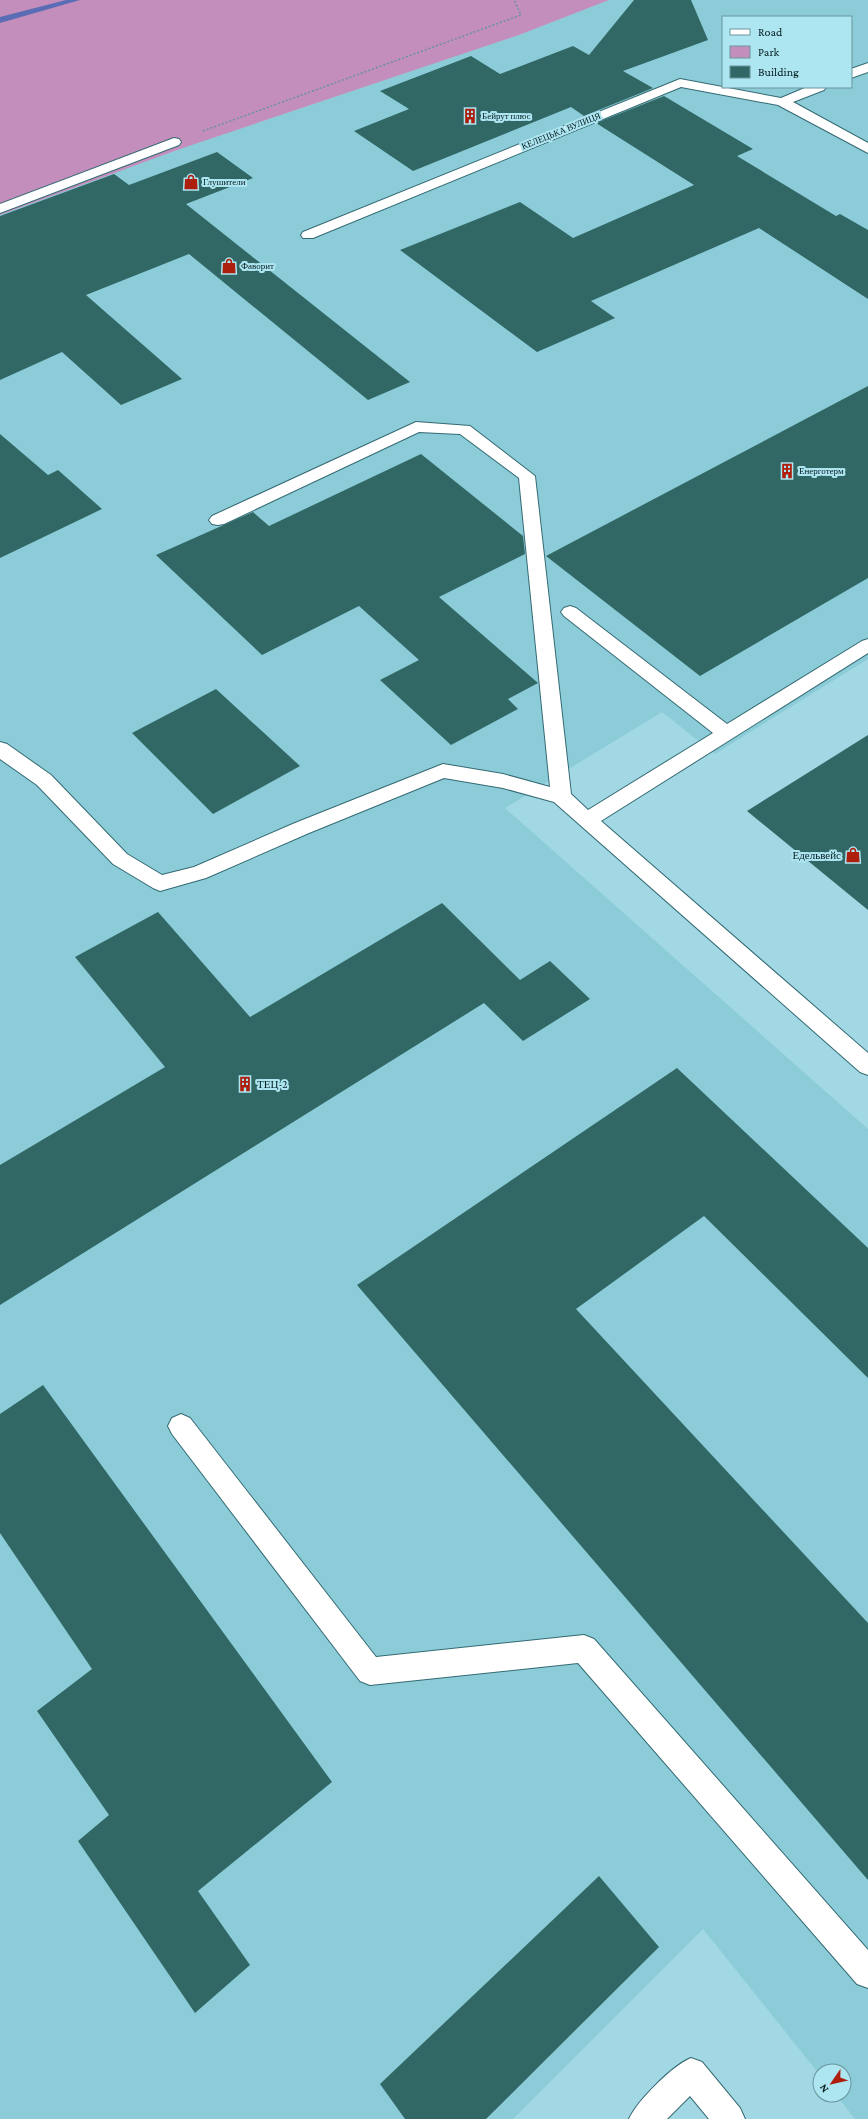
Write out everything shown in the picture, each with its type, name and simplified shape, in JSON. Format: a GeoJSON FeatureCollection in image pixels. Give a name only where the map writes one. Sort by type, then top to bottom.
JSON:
{"type":"FeatureCollection","features":[{"type":"Feature","properties":{"kind":"street"},"geometry":{"type":"LineString","coordinates":[[852,74],[868,67]]}},
{"type":"Feature","properties":{"kind":"street","name":"КЕЛЕЦЬКА ВУЛИЦЯ"},"geometry":{"type":"LineString","coordinates":[[308,235],[680,83],[782,102]]}},
{"type":"Feature","properties":{"kind":"street"},"geometry":{"type":"LineString","coordinates":[[782,102],[817,88]]}},
{"type":"Feature","properties":{"kind":"street"},"geometry":{"type":"LineString","coordinates":[[782,102],[868,149]]}},
{"type":"Feature","properties":{"kind":"street"},"geometry":{"type":"LineString","coordinates":[[0,209],[174,142]]}},
{"type":"Feature","properties":{"kind":"street"},"geometry":{"type":"LineString","coordinates":[[218,520],[416,427],[464,429],[528,476],[561,797]]}},
{"type":"Feature","properties":{"kind":"street"},"geometry":{"type":"LineString","coordinates":[[570,612],[726,733]]}},
{"type":"Feature","properties":{"kind":"street"},"geometry":{"type":"LineString","coordinates":[[587,820],[868,645]]}},
{"type":"Feature","properties":{"kind":"street"},"geometry":{"type":"LineString","coordinates":[[0,749],[44,780],[120,859],[160,883],[200,872],[302,828],[443,771],[503,781],[561,797],[868,1066]]}},
{"type":"Feature","properties":{"kind":"street"},"geometry":{"type":"LineString","coordinates":[[182,1426],[370,1671],[584,1649],[868,1973]]}},
{"type":"Feature","properties":{"kind":"street"},"geometry":{"type":"LineString","coordinates":[[645,2119],[692,2073],[729,2119]]}},
{"type":"Feature","properties":{"kind":"path"},"geometry":{"type":"LineString","coordinates":[[174,142],[521,15],[514,0]]}},
{"type":"Feature","properties":{"kind":"shaded area","name":"ТЕЦ-2"},"geometry":{"type":"Polygon","coordinates":[[[609,0],[868,0],[868,659],[715,754],[662,712],[505,808],[868,1129],[868,2119],[855,2119],[842,2103],[852,2103],[852,2063],[812,2063],[812,2065],[703,1929],[513,2119],[0,2119],[0,215],[180,149],[519,35],[609,0]]]}},
{"type":"Feature","properties":{"kind":"green space"},"geometry":{"type":"Polygon","coordinates":[[[0,0],[609,0],[519,35],[180,149],[0,215],[0,0]]]}},
{"type":"Feature","properties":{"kind":"building"},"geometry":{"type":"Polygon","coordinates":[[[634,0],[691,0],[708,40],[623,71],[653,88],[584,116],[571,107],[413,171],[354,131],[409,109],[380,91],[471,56],[500,74],[573,46],[589,55],[634,0]]]}},
{"type":"Feature","properties":{"kind":"building"},"geometry":{"type":"Polygon","coordinates":[[[664,96],[753,149],[737,156],[836,216],[840,214],[868,230],[868,299],[759,228],[591,301],[615,318],[537,352],[400,250],[520,202],[573,238],[694,185],[596,123],[664,96]]]}},
{"type":"Feature","properties":{"kind":"building"},"geometry":{"type":"Polygon","coordinates":[[[217,152],[253,178],[186,204],[410,382],[368,400],[189,254],[86,295],[182,379],[121,405],[62,352],[0,380],[0,216],[114,174],[129,185],[217,152]]]}},
{"type":"Feature","properties":{"kind":"building","name":"Енерготерм"},"geometry":{"type":"Polygon","coordinates":[[[868,386],[868,578],[700,676],[546,556],[868,386]]]}},
{"type":"Feature","properties":{"kind":"building"},"geometry":{"type":"Polygon","coordinates":[[[0,434],[48,475],[58,470],[102,509],[0,558],[0,434]]]}},
{"type":"Feature","properties":{"kind":"building"},"geometry":{"type":"Polygon","coordinates":[[[421,454],[523,536],[525,554],[439,597],[538,683],[508,699],[518,709],[451,745],[380,680],[419,660],[359,606],[262,655],[156,555],[253,512],[269,526],[421,454]]]}},
{"type":"Feature","properties":{"kind":"building"},"geometry":{"type":"Polygon","coordinates":[[[216,689],[300,766],[213,814],[132,733],[216,689]]]}},
{"type":"Feature","properties":{"kind":"building"},"geometry":{"type":"Polygon","coordinates":[[[868,735],[868,910],[747,811],[868,735]]]}},
{"type":"Feature","properties":{"kind":"building","name":"ТЕЦ-2"},"geometry":{"type":"Polygon","coordinates":[[[442,903],[520,980],[550,961],[590,999],[523,1041],[484,1003],[0,1305],[0,1165],[165,1067],[75,957],[158,912],[250,1017],[442,903]]]}},
{"type":"Feature","properties":{"kind":"building"},"geometry":{"type":"Polygon","coordinates":[[[677,1068],[868,1248],[868,1378],[704,1216],[576,1309],[868,1623],[868,1880],[357,1285],[677,1068]]]}},
{"type":"Feature","properties":{"kind":"building"},"geometry":{"type":"Polygon","coordinates":[[[43,1385],[332,1782],[198,1891],[250,1965],[195,2013],[78,1841],[109,1815],[37,1711],[92,1669],[0,1533],[0,1414],[43,1385]]]}},
{"type":"Feature","properties":{"kind":"building"},"geometry":{"type":"Polygon","coordinates":[[[599,1876],[659,1947],[486,2119],[405,2119],[380,2084],[599,1876]]]}},
{"type":"Feature","properties":{"kind":"waterway"},"geometry":{"type":"LineString","coordinates":[[0,20],[76,0]]}},
{"type":"Feature","properties":{"kind":"place","name":"Бейрут плюс"},"geometry":{"type":"Point","coordinates":[470,116]}},
{"type":"Feature","properties":{"kind":"place","name":"Глушители"},"geometry":{"type":"Point","coordinates":[191,182]}},
{"type":"Feature","properties":{"kind":"place","name":"Фаворит"},"geometry":{"type":"Point","coordinates":[229,266]}},
{"type":"Feature","properties":{"kind":"place","name":"Енерготерм"},"geometry":{"type":"Point","coordinates":[787,471]}},
{"type":"Feature","properties":{"kind":"place","name":"Едельвейс"},"geometry":{"type":"Point","coordinates":[853,855]}},
{"type":"Feature","properties":{"kind":"place","name":"ТЕЦ-2"},"geometry":{"type":"Point","coordinates":[245,1084]}}]}
